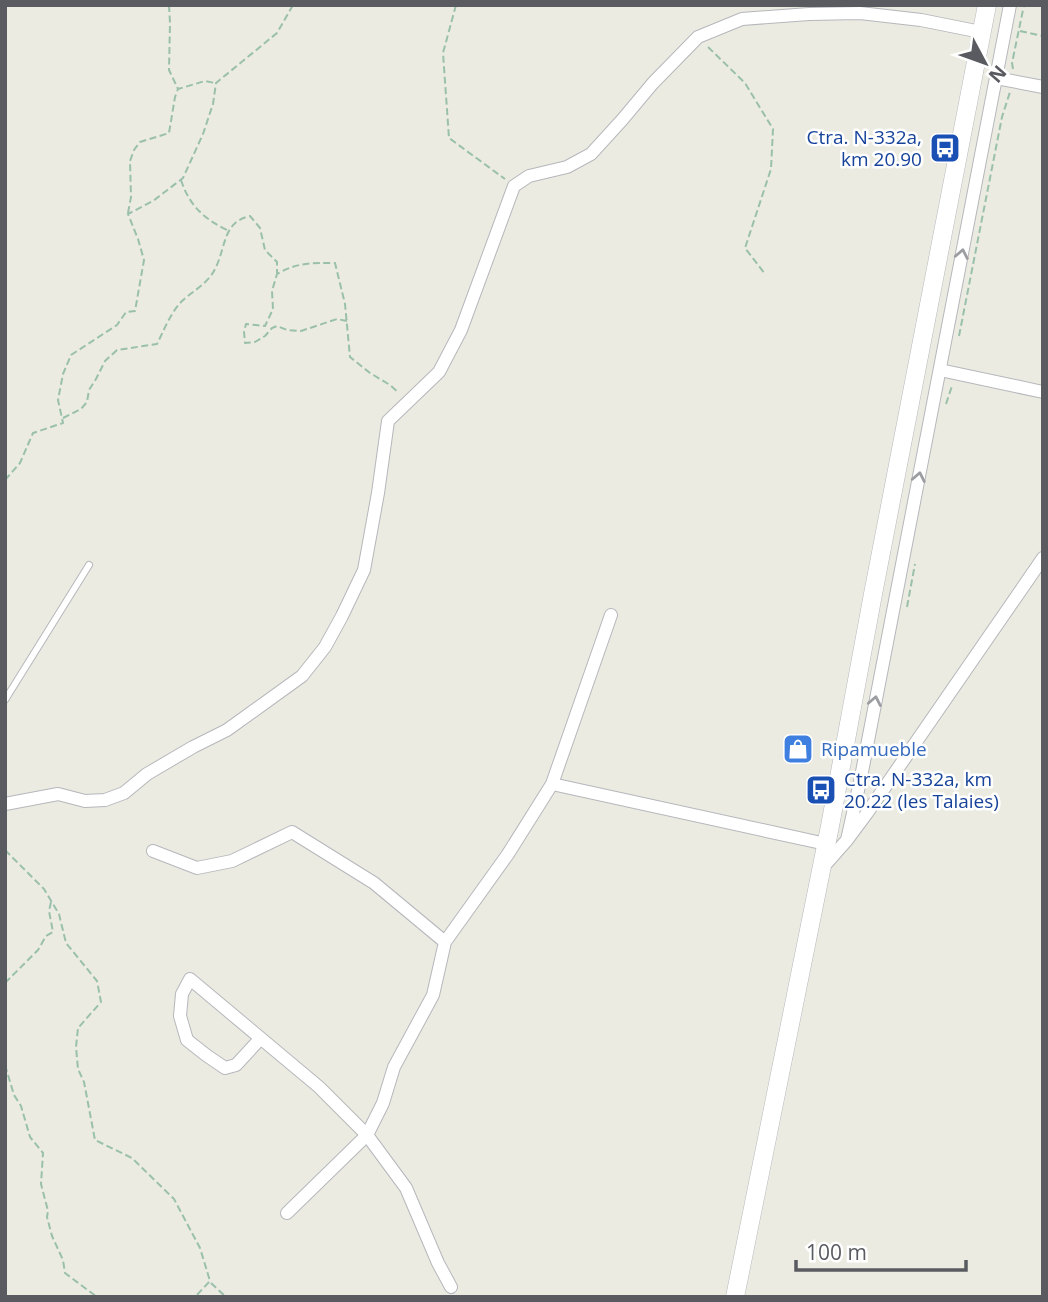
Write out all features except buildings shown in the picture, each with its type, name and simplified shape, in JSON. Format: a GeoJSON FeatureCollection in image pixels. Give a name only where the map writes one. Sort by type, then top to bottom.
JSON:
{"type":"FeatureCollection","features":[{"type":"Feature","properties":{"kind":"main road"},"geometry":{"type":"LineString","coordinates":[[735,1297],[826,844],[986,5]]}},
{"type":"Feature","properties":{"kind":"street"},"geometry":{"type":"LineString","coordinates":[[847,840],[1010,5]]}},
{"type":"Feature","properties":{"kind":"street"},"geometry":{"type":"LineString","coordinates":[[5,804],[58,794],[85,801],[104,800],[124,793],[147,774],[227,730],[302,676],[325,647],[364,570],[388,421],[439,372],[461,330],[514,186],[529,176],[567,167],[591,154],[653,82],[698,37],[742,19],[860,13],[921,20],[981,32]]}},
{"type":"Feature","properties":{"kind":"street"},"geometry":{"type":"LineString","coordinates":[[996,78],[1043,87]]}},
{"type":"Feature","properties":{"kind":"street"},"geometry":{"type":"LineString","coordinates":[[940,370],[1043,392]]}},
{"type":"Feature","properties":{"kind":"street"},"geometry":{"type":"LineString","coordinates":[[821,869],[847,840],[1043,558]]}},
{"type":"Feature","properties":{"kind":"street"},"geometry":{"type":"LineString","coordinates":[[287,1213],[367,1135],[383,1103],[394,1068],[433,995],[445,942],[509,854],[552,784],[611,615]]}},
{"type":"Feature","properties":{"kind":"street"},"geometry":{"type":"LineString","coordinates":[[861,777],[870,785],[887,782]]}},
{"type":"Feature","properties":{"kind":"street"},"geometry":{"type":"LineString","coordinates":[[552,784],[826,844]]}},
{"type":"Feature","properties":{"kind":"street"},"geometry":{"type":"LineString","coordinates":[[153,851],[197,868],[232,861],[292,832],[374,883],[445,942]]}},
{"type":"Feature","properties":{"kind":"street"},"geometry":{"type":"LineString","coordinates":[[260,1039],[236,1065],[225,1068],[187,1040],[180,1016],[182,994],[190,979],[319,1087],[367,1135],[405,1188],[451,1287]]}},
{"type":"Feature","properties":{"kind":"lane"},"geometry":{"type":"LineString","coordinates":[[5,699],[89,565]]}},
{"type":"Feature","properties":{"kind":"path"},"geometry":{"type":"LineString","coordinates":[[5,480],[20,463],[33,433],[63,424],[58,400],[71,355],[117,325],[126,312],[135,312],[144,260],[128,214],[131,197],[130,161],[140,142],[169,133],[178,89],[169,70],[169,5]]}},
{"type":"Feature","properties":{"kind":"path"},"geometry":{"type":"LineString","coordinates":[[128,214],[153,201],[183,178],[203,134],[213,104],[216,83],[277,33],[293,5]]}},
{"type":"Feature","properties":{"kind":"path"},"geometry":{"type":"LineString","coordinates":[[456,5],[443,53],[449,138],[514,186]]}},
{"type":"Feature","properties":{"kind":"path"},"geometry":{"type":"LineString","coordinates":[[958,342],[1004,107],[1013,81],[1012,63],[1024,5]]}},
{"type":"Feature","properties":{"kind":"path"},"geometry":{"type":"LineString","coordinates":[[1019,31],[1043,36]]}},
{"type":"Feature","properties":{"kind":"path"},"geometry":{"type":"LineString","coordinates":[[698,37],[745,83],[773,129],[771,169],[745,248],[765,274]]}},
{"type":"Feature","properties":{"kind":"path"},"geometry":{"type":"LineString","coordinates":[[178,89],[205,81],[216,83]]}},
{"type":"Feature","properties":{"kind":"path"},"geometry":{"type":"LineString","coordinates":[[181,180],[187,198],[197,209],[228,231]]}},
{"type":"Feature","properties":{"kind":"path"},"geometry":{"type":"LineString","coordinates":[[62,419],[74,414],[87,402],[89,390],[105,362],[117,349],[157,344],[180,302],[199,289],[216,269],[228,231],[241,218],[250,216],[255,220],[260,228],[264,250],[277,262],[272,291],[273,309],[265,327],[246,324],[245,343],[255,342],[277,326],[301,331],[337,319],[347,321]]}},
{"type":"Feature","properties":{"kind":"path"},"geometry":{"type":"LineString","coordinates":[[277,274],[291,266],[335,263],[345,304],[350,357],[390,385],[407,401]]}},
{"type":"Feature","properties":{"kind":"path"},"geometry":{"type":"LineString","coordinates":[[945,406],[955,373]]}},
{"type":"Feature","properties":{"kind":"path"},"geometry":{"type":"LineString","coordinates":[[907,606],[915,566]]}},
{"type":"Feature","properties":{"kind":"path"},"geometry":{"type":"LineString","coordinates":[[5,850],[44,889],[59,914],[66,943],[97,981],[101,1002],[78,1028],[76,1047],[78,1069],[84,1082],[95,1140],[132,1158],[174,1199],[200,1248],[210,1282],[226,1297]]}},
{"type":"Feature","properties":{"kind":"path"},"geometry":{"type":"LineString","coordinates":[[5,983],[30,960],[46,936],[53,932],[49,911],[51,901]]}},
{"type":"Feature","properties":{"kind":"path"},"geometry":{"type":"LineString","coordinates":[[5,1065],[30,1137],[43,1153],[41,1184],[47,1217],[65,1273],[97,1297]]}},
{"type":"Feature","properties":{"kind":"path"},"geometry":{"type":"LineString","coordinates":[[195,1297],[210,1282]]}},
{"type":"Feature","properties":{"kind":"place","name":"Ctra. N-332a, km 20.90"},"geometry":{"type":"Point","coordinates":[945,148]}},
{"type":"Feature","properties":{"kind":"place","name":"Ripamueble"},"geometry":{"type":"Point","coordinates":[798,749]}},
{"type":"Feature","properties":{"kind":"place","name":"Ctra. N-332a, km 20.22 (les Talaies)"},"geometry":{"type":"Point","coordinates":[821,790]}}]}
